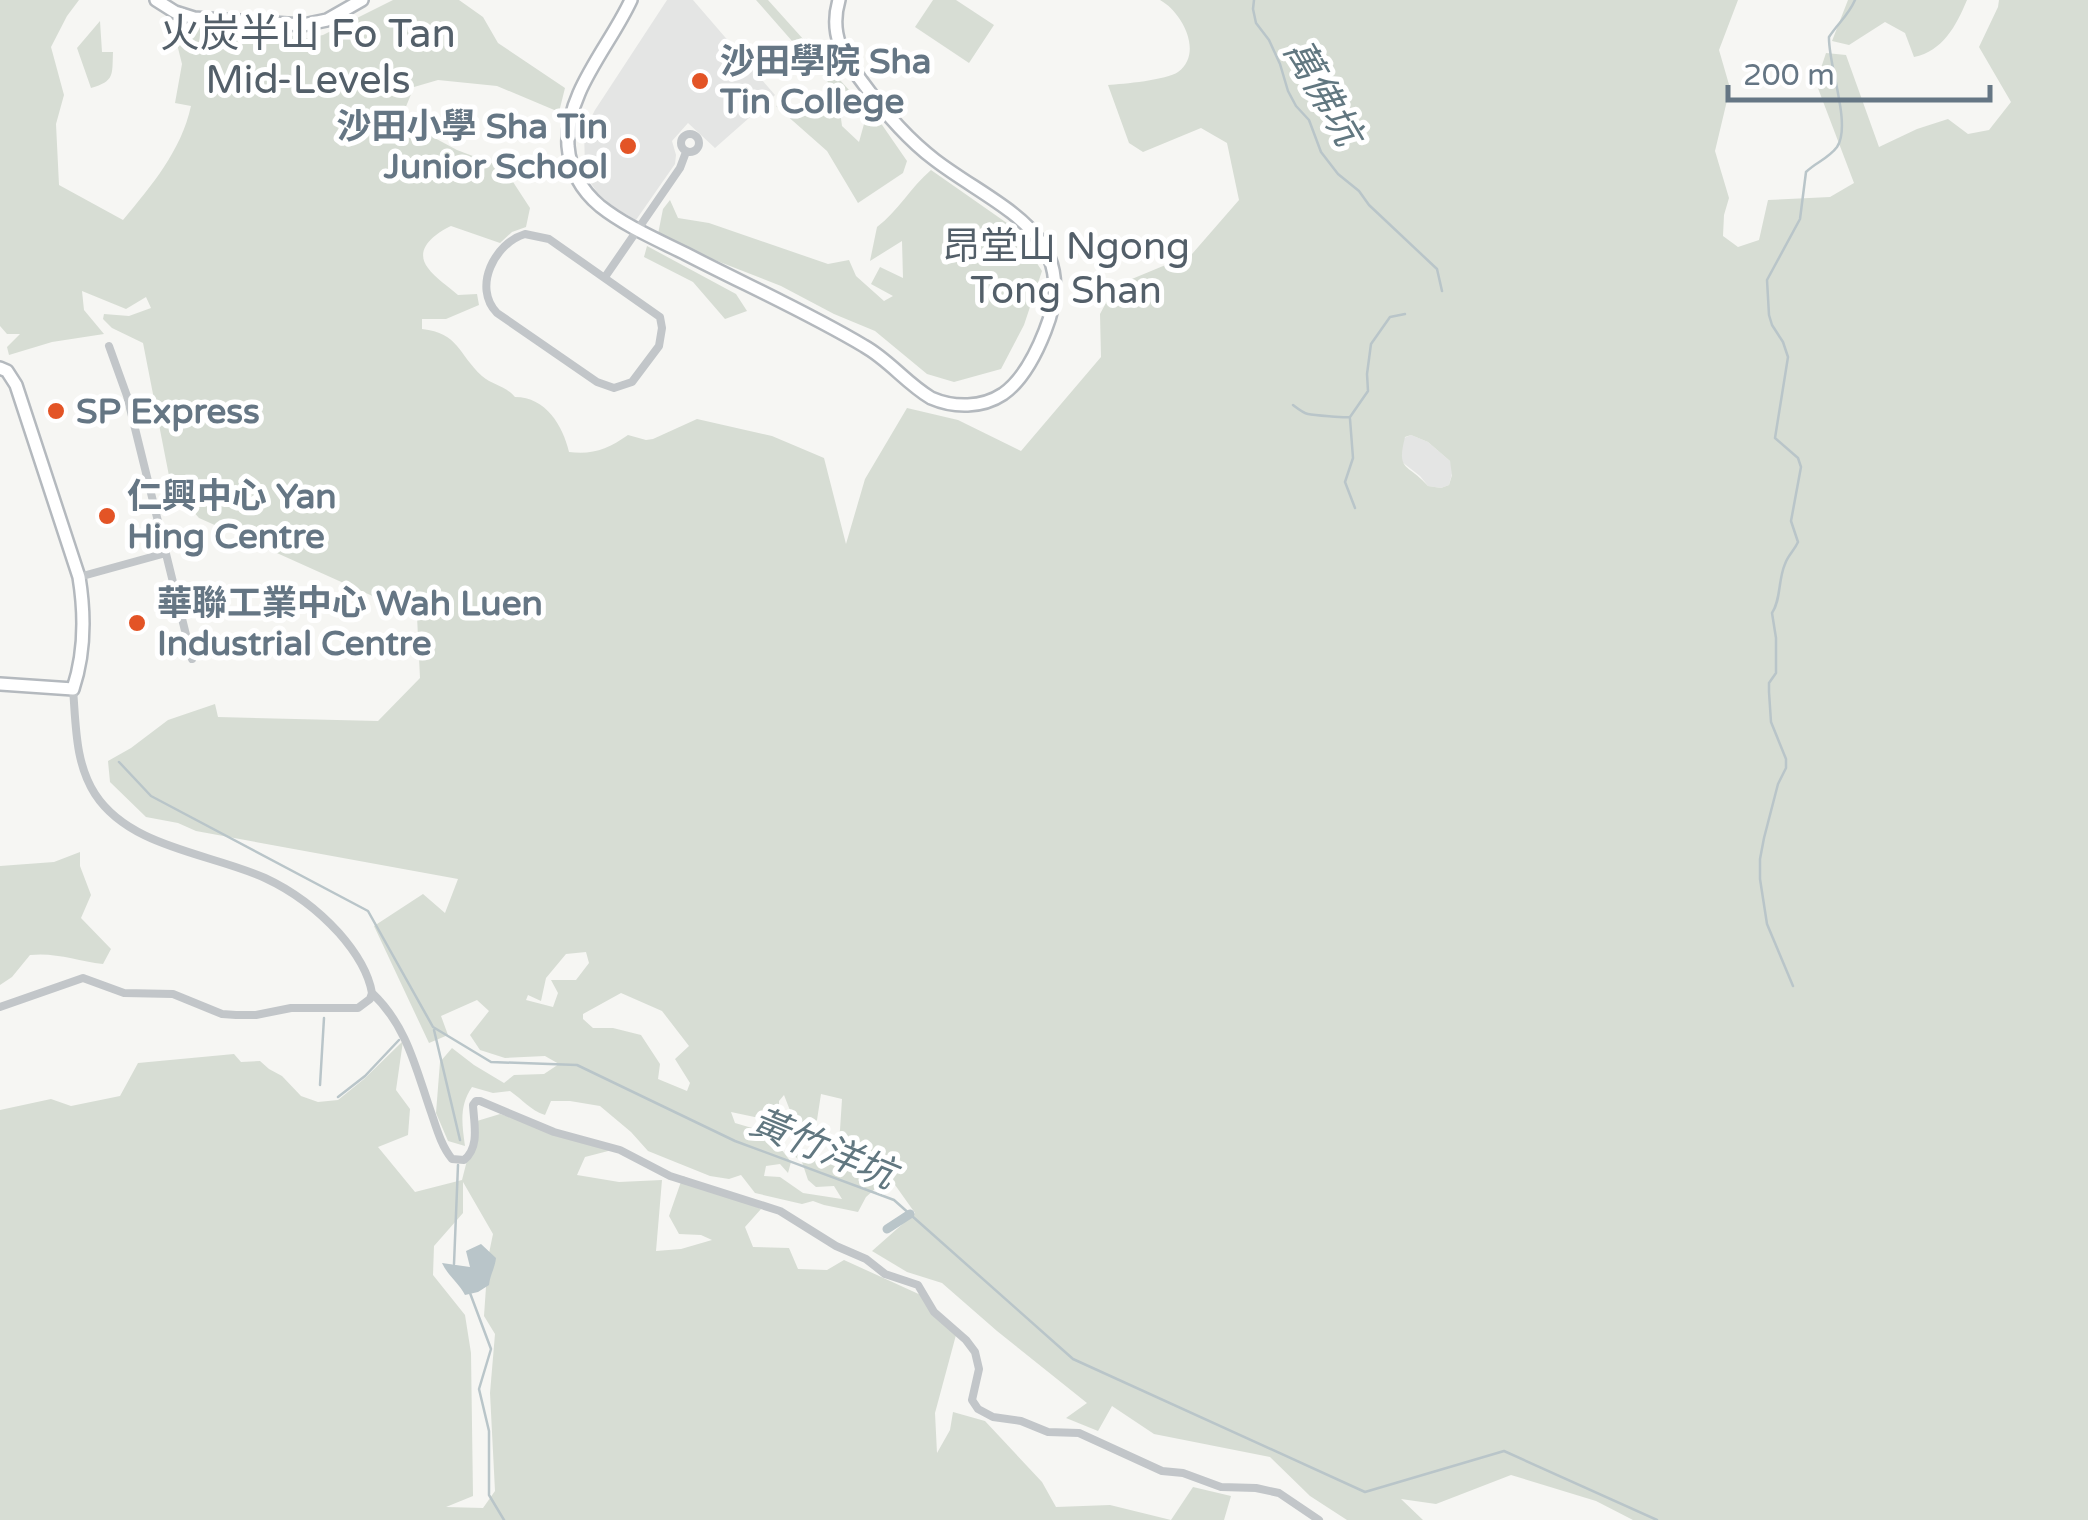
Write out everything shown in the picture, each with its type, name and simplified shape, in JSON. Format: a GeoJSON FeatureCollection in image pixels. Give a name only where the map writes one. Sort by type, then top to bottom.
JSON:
{"type":"FeatureCollection","features":[{"type":"Feature","properties":{"kind":"street"},"geometry":{"type":"LineString","coordinates":[[156,0],[194,18],[303,25],[326,20],[362,0]]}},
{"type":"Feature","properties":{"kind":"street"},"geometry":{"type":"LineString","coordinates":[[631,0],[579,95],[570,120],[568,147],[576,177],[586,192],[602,208],[638,230],[865,346],[936,400],[964,406],[982,403],[1015,384],[1037,350],[1055,299],[1054,271],[1048,253],[1021,220],[937,161],[887,116],[844,58],[836,37],[834,14],[838,0]]}},
{"type":"Feature","properties":{"kind":"street"},"geometry":{"type":"LineString","coordinates":[[605,277],[680,168],[686,152]]}},
{"type":"Feature","properties":{"kind":"street"},"geometry":{"type":"LineString","coordinates":[[525,234],[549,239],[605,277],[660,317],[662,328],[659,346],[632,382],[623,387],[597,382],[497,313],[490,306],[485,288],[488,272],[508,243],[525,234]]}},
{"type":"Feature","properties":{"kind":"street"},"geometry":{"type":"LineString","coordinates":[[109,346],[127,396],[192,659]]}},
{"type":"Feature","properties":{"kind":"street"},"geometry":{"type":"LineString","coordinates":[[0,368],[8,372],[16,385],[79,576],[83,602],[81,664],[73,689],[78,748],[96,796],[124,824],[146,837],[248,871],[294,894],[322,915],[344,939],[370,980],[372,993],[358,1008],[291,1008],[236,1015],[214,1012],[173,994],[124,993],[83,978],[0,1007]]}},
{"type":"Feature","properties":{"kind":"street"},"geometry":{"type":"LineString","coordinates":[[79,576],[166,552]]}},
{"type":"Feature","properties":{"kind":"street"},"geometry":{"type":"LineString","coordinates":[[0,684],[73,689]]}},
{"type":"Feature","properties":{"kind":"street"},"geometry":{"type":"LineString","coordinates":[[372,993],[392,1014],[407,1040],[437,1129],[452,1159],[464,1160],[472,1152],[473,1105],[480,1100],[554,1132],[620,1150],[670,1176],[780,1211],[836,1246],[866,1259],[885,1274],[918,1285],[931,1309],[975,1352],[979,1370],[972,1400],[988,1415],[1024,1422],[1044,1431],[1083,1434],[1153,1468],[1184,1473],[1217,1486],[1279,1492],[1319,1520]]}},
{"type":"Feature","properties":{"kind":"shaded area"},"geometry":{"type":"Polygon","coordinates":[[[0,0],[79,0],[51,47],[64,95],[56,124],[59,185],[123,220],[173,153],[191,106],[175,103],[182,64],[175,36],[179,20],[263,27],[303,39],[323,35],[393,0],[459,0],[483,17],[498,43],[565,88],[559,112],[497,86],[438,80],[414,87],[405,109],[416,128],[457,150],[504,168],[530,208],[526,227],[512,232],[500,243],[451,226],[428,242],[423,254],[431,272],[458,295],[477,294],[479,305],[446,319],[422,319],[422,329],[451,340],[486,379],[515,397],[544,408],[557,423],[569,452],[600,450],[628,435],[653,439],[697,419],[772,436],[824,458],[846,544],[865,479],[907,408],[958,420],[1021,451],[1101,357],[1100,314],[1115,286],[1192,254],[1239,200],[1227,143],[1201,128],[1143,152],[1129,143],[1108,85],[1172,75],[1186,64],[1189,54],[1190,44],[1182,23],[1160,0],[1738,0],[1719,50],[1730,88],[1715,151],[1729,198],[1723,236],[1738,247],[1759,240],[1768,200],[1830,197],[1854,183],[1816,83],[1826,53],[1846,55],[1879,147],[1948,119],[1968,134],[1989,130],[2011,102],[1979,47],[1999,0],[2088,0],[2088,1520],[1633,1520],[1596,1501],[1511,1475],[1436,1504],[1401,1499],[1423,1520],[1347,1520],[1310,1496],[1270,1457],[1154,1434],[1112,1406],[1098,1431],[1066,1418],[1087,1403],[942,1283],[907,1272],[872,1251],[915,1213],[883,1168],[872,1177],[876,1188],[858,1212],[813,1201],[802,1204],[755,1193],[741,1175],[729,1179],[710,1176],[648,1151],[600,1106],[551,1101],[545,1115],[510,1091],[493,1093],[472,1087],[463,1108],[465,1146],[448,1141],[436,1113],[440,1062],[452,1048],[504,1083],[514,1075],[544,1074],[559,1064],[545,1056],[505,1058],[480,1050],[470,1035],[489,1011],[477,1000],[441,1016],[448,1035],[429,1043],[374,926],[423,894],[445,913],[458,879],[196,831],[146,817],[110,782],[108,761],[168,720],[215,704],[218,717],[378,721],[420,678],[417,616],[199,518],[171,486],[143,343],[112,328],[103,319],[104,314],[129,316],[151,308],[146,297],[126,309],[82,291],[84,310],[104,334],[52,342],[9,355],[7,347],[20,334],[7,334],[0,326],[0,0]],[[1411,435],[1405,437],[1402,456],[1406,466],[1428,486],[1449,485],[1450,461],[1428,442],[1411,435]],[[586,952],[566,954],[546,978],[541,1001],[528,995],[526,1000],[553,1007],[558,993],[551,980],[576,980],[589,963],[586,952]],[[621,993],[583,1014],[593,1028],[641,1035],[660,1064],[658,1079],[687,1091],[690,1083],[675,1059],[689,1046],[662,1011],[621,993]],[[821,1094],[817,1120],[800,1136],[784,1095],[779,1101],[779,1122],[731,1112],[735,1123],[769,1133],[791,1162],[788,1173],[780,1164],[766,1166],[764,1176],[780,1177],[803,1193],[842,1199],[834,1186],[816,1187],[808,1180],[802,1162],[788,1151],[806,1152],[821,1162],[833,1156],[842,1099],[821,1094]]]}},
{"type":"Feature","properties":{"kind":"shaded area"},"geometry":{"type":"Polygon","coordinates":[[[667,0],[693,0],[775,95],[715,148],[688,123],[672,141],[675,164],[636,220],[612,206],[589,181],[584,131],[667,0]]]}},
{"type":"Feature","properties":{"kind":"shaded area"},"geometry":{"type":"Polygon","coordinates":[[[756,0],[768,0],[858,100],[849,106],[756,0]]]}},
{"type":"Feature","properties":{"kind":"shaded area"},"geometry":{"type":"Polygon","coordinates":[[[933,0],[956,0],[994,25],[969,63],[915,27],[933,0]]]}},
{"type":"Feature","properties":{"kind":"shaded area"},"geometry":{"type":"Polygon","coordinates":[[[1848,0],[1967,0],[1941,43],[1914,57],[1905,33],[1885,22],[1849,45],[1832,41],[1848,0]]]}},
{"type":"Feature","properties":{"kind":"shaded area"},"geometry":{"type":"Polygon","coordinates":[[[100,21],[102,52],[113,52],[112,72],[108,80],[91,88],[77,48],[100,21]]]}},
{"type":"Feature","properties":{"kind":"shaded area"},"geometry":{"type":"Polygon","coordinates":[[[787,103],[806,112],[839,104],[842,126],[859,142],[869,106],[907,161],[903,173],[858,203],[827,151],[776,106],[787,103]]]}},
{"type":"Feature","properties":{"kind":"shaded area"},"geometry":{"type":"Polygon","coordinates":[[[931,170],[1014,228],[1042,271],[1024,325],[1001,369],[954,382],[927,374],[875,331],[658,234],[663,209],[670,200],[678,218],[709,223],[828,264],[849,260],[856,276],[884,301],[893,296],[871,284],[880,267],[903,278],[902,241],[870,261],[877,227],[931,170]]]}},
{"type":"Feature","properties":{"kind":"shaded area"},"geometry":{"type":"Polygon","coordinates":[[[647,246],[736,294],[747,311],[725,319],[693,282],[644,257],[647,246]]]}},
{"type":"Feature","properties":{"kind":"shaded area"},"geometry":{"type":"Polygon","coordinates":[[[1411,435],[1428,442],[1450,461],[1453,470],[1449,485],[1428,486],[1402,462],[1404,438],[1411,435]]]}},
{"type":"Feature","properties":{"kind":"shaded area"},"geometry":{"type":"Polygon","coordinates":[[[80,852],[80,866],[91,895],[81,918],[111,949],[103,964],[30,955],[0,985],[0,866],[54,862],[80,852]]]}},
{"type":"Feature","properties":{"kind":"shaded area"},"geometry":{"type":"Polygon","coordinates":[[[403,1041],[396,1090],[410,1109],[408,1135],[378,1147],[415,1192],[462,1180],[477,1121],[500,1114],[612,1150],[585,1157],[577,1175],[619,1182],[662,1180],[656,1251],[712,1240],[679,1234],[669,1216],[683,1176],[761,1209],[745,1227],[753,1247],[789,1248],[798,1269],[827,1270],[844,1260],[923,1296],[956,1335],[935,1413],[937,1453],[950,1430],[953,1412],[985,1421],[1042,1482],[1056,1507],[1110,1505],[1171,1520],[0,1520],[0,1110],[51,1099],[71,1106],[120,1096],[138,1063],[234,1054],[241,1062],[260,1061],[301,1096],[318,1102],[338,1100],[403,1041]],[[463,1182],[463,1213],[434,1246],[433,1275],[465,1315],[471,1353],[473,1496],[446,1507],[483,1508],[495,1491],[490,1393],[495,1334],[484,1316],[493,1234],[463,1182]]]}},
{"type":"Feature","properties":{"kind":"shaded area"},"geometry":{"type":"Polygon","coordinates":[[[481,1244],[496,1258],[489,1285],[465,1295],[442,1263],[470,1267],[466,1251],[481,1244]]]}},
{"type":"Feature","properties":{"kind":"shaded area"},"geometry":{"type":"Polygon","coordinates":[[[1193,1487],[1231,1496],[1224,1520],[1171,1520],[1193,1487]]]}},
{"type":"Feature","properties":{"kind":"waterway","name":"萬佛坑"},"geometry":{"type":"LineString","coordinates":[[1254,0],[1256,23],[1269,40],[1288,91],[1309,120],[1321,152],[1338,174],[1437,269],[1442,291]]}},
{"type":"Feature","properties":{"kind":"waterway"},"geometry":{"type":"LineString","coordinates":[[1793,986],[1767,924],[1760,879],[1764,838],[1786,768],[1771,722],[1769,683],[1776,673],[1772,613],[1785,564],[1798,542],[1791,521],[1801,467],[1798,458],[1775,438],[1788,357],[1769,315],[1767,280],[1800,219],[1806,172],[1833,151],[1841,137],[1841,110],[1829,37],[1855,0]]}},
{"type":"Feature","properties":{"kind":"waterway"},"geometry":{"type":"LineString","coordinates":[[1293,405],[1308,414],[1350,417],[1368,391],[1371,344],[1390,317],[1405,314]]}},
{"type":"Feature","properties":{"kind":"waterway"},"geometry":{"type":"LineString","coordinates":[[1350,419],[1353,458],[1345,482],[1355,508]]}},
{"type":"Feature","properties":{"kind":"waterway","name":"黃竹洋坑"},"geometry":{"type":"LineString","coordinates":[[119,762],[151,796],[368,911],[433,1027],[491,1062],[577,1065],[735,1141],[894,1200],[1073,1359],[1365,1492],[1504,1451],[1657,1520]]}},
{"type":"Feature","properties":{"kind":"waterway"},"geometry":{"type":"LineString","coordinates":[[320,1085],[324,1018]]}},
{"type":"Feature","properties":{"kind":"waterway"},"geometry":{"type":"LineString","coordinates":[[434,1030],[460,1140]]}},
{"type":"Feature","properties":{"kind":"waterway"},"geometry":{"type":"LineString","coordinates":[[338,1097],[365,1076],[399,1040]]}},
{"type":"Feature","properties":{"kind":"waterway"},"geometry":{"type":"LineString","coordinates":[[454,1264],[458,1165]]}},
{"type":"Feature","properties":{"kind":"waterway"},"geometry":{"type":"LineString","coordinates":[[887,1229],[910,1214]]}},
{"type":"Feature","properties":{"kind":"waterway"},"geometry":{"type":"LineString","coordinates":[[470,1293],[491,1349],[479,1389],[489,1431],[489,1495],[504,1520]]}},
{"type":"Feature","properties":{"kind":"place","name":"沙田學院 Sha Tin College"},"geometry":{"type":"Point","coordinates":[700,81]}},
{"type":"Feature","properties":{"kind":"place","name":"沙田小學 Sha Tin Junior School"},"geometry":{"type":"Point","coordinates":[628,146]}},
{"type":"Feature","properties":{"kind":"place","name":"SP Express"},"geometry":{"type":"Point","coordinates":[56,411]}},
{"type":"Feature","properties":{"kind":"place","name":"仁興中心 Yan Hing Centre"},"geometry":{"type":"Point","coordinates":[107,516]}},
{"type":"Feature","properties":{"kind":"place","name":"華聯工業中心 Wah Luen Industrial Centre"},"geometry":{"type":"Point","coordinates":[137,623]}},
{"type":"Feature","properties":{"kind":"district","name":"火炭半山 Fo Tan Mid-Levels"},"geometry":{"type":"Point","coordinates":[308,56]}},
{"type":"Feature","properties":{"kind":"district","name":"昂堂山 Ngong Tong Shan"},"geometry":{"type":"Point","coordinates":[1066,268]}}]}
